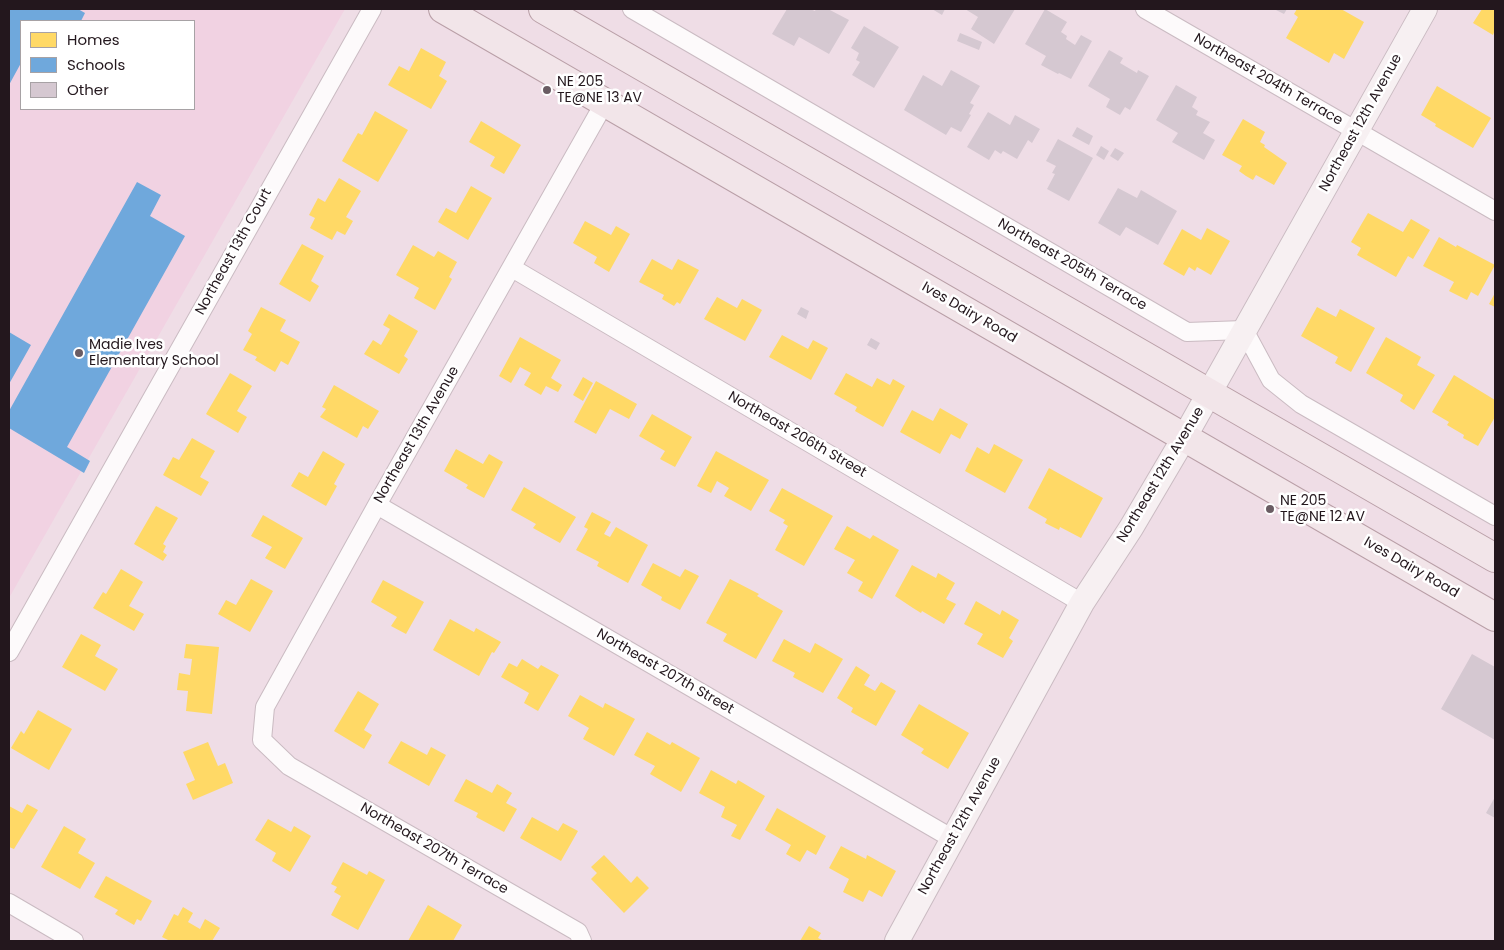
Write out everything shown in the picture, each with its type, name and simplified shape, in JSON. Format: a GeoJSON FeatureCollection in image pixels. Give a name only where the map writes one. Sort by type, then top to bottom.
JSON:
{"type":"FeatureCollection","features":[{"type":"Feature","properties":{"kind":"main road","name":"Ives Dairy Road"},"geometry":{"type":"LineString","coordinates":[[443,9],[1495,617]]}},
{"type":"Feature","properties":{"kind":"main road"},"geometry":{"type":"LineString","coordinates":[[542,9],[1495,558]]}},
{"type":"Feature","properties":{"kind":"street","name":"Northeast 13th Court"},"geometry":{"type":"LineString","coordinates":[[9,652],[372,9]]}},
{"type":"Feature","properties":{"kind":"street","name":"Northeast 205th Terrace"},"geometry":{"type":"LineString","coordinates":[[632,9],[658,15],[1187,332],[1244,330]]}},
{"type":"Feature","properties":{"kind":"street","name":"Northeast 204th Terrace"},"geometry":{"type":"LineString","coordinates":[[1145,9],[1495,211]]}},
{"type":"Feature","properties":{"kind":"street","name":"Northeast 12th Avenue"},"geometry":{"type":"LineString","coordinates":[[897,941],[1082,603],[1131,528],[1184,438],[1425,9]]}},
{"type":"Feature","properties":{"kind":"street","name":"Northeast 13th Avenue"},"geometry":{"type":"LineString","coordinates":[[289,766],[262,740],[265,707],[605,102]]}},
{"type":"Feature","properties":{"kind":"street","name":"Northeast 206th Street"},"geometry":{"type":"LineString","coordinates":[[512,268],[1082,603]]}},
{"type":"Feature","properties":{"kind":"street"},"geometry":{"type":"LineString","coordinates":[[1244,330],[1271,380],[1301,404],[1495,516]]}},
{"type":"Feature","properties":{"kind":"street","name":"Northeast 207th Street"},"geometry":{"type":"LineString","coordinates":[[377,505],[953,839]]}},
{"type":"Feature","properties":{"kind":"street","name":"Northeast 207th Terrace"},"geometry":{"type":"LineString","coordinates":[[289,766],[580,937]]}},
{"type":"Feature","properties":{"kind":"street"},"geometry":{"type":"LineString","coordinates":[[9,903],[74,941]]}},
{"type":"Feature","properties":{"kind":"shaded area","name":"Madie Ives Elementary School"},"geometry":{"type":"Polygon","coordinates":[[[9,9],[345,9],[9,598],[9,9]]]}},
{"type":"Feature","properties":{"kind":"building: Homes"},"geometry":{"type":"Polygon","coordinates":[[[1297,9],[1341,9],[1364,22],[1344,59],[1334,53],[1329,63],[1286,38],[1298,17],[1294,14],[1297,9]]]}},
{"type":"Feature","properties":{"kind":"building: Homes"},"geometry":{"type":"Polygon","coordinates":[[[1482,9],[1495,9],[1495,30],[1493,35],[1473,23],[1482,9]]]}},
{"type":"Feature","properties":{"kind":"building: Homes"},"geometry":{"type":"Polygon","coordinates":[[[421,48],[446,62],[439,76],[447,81],[431,109],[388,85],[399,66],[409,71],[421,48]]]}},
{"type":"Feature","properties":{"kind":"building: Homes"},"geometry":{"type":"Polygon","coordinates":[[[1437,86],[1491,118],[1473,148],[1435,126],[1436,124],[1421,115],[1437,86]]]}},
{"type":"Feature","properties":{"kind":"building: Homes"},"geometry":{"type":"Polygon","coordinates":[[[375,111],[408,130],[378,182],[342,161],[358,133],[362,135],[375,111]]]}},
{"type":"Feature","properties":{"kind":"building: Homes"},"geometry":{"type":"Polygon","coordinates":[[[1243,119],[1265,132],[1260,142],[1287,163],[1274,185],[1256,175],[1253,180],[1246,176],[1239,171],[1242,166],[1222,155],[1243,119]]]}},
{"type":"Feature","properties":{"kind":"building: Homes"},"geometry":{"type":"Polygon","coordinates":[[[481,121],[521,145],[504,174],[490,166],[495,157],[469,142],[481,121]]]}},
{"type":"Feature","properties":{"kind":"building: Homes"},"geometry":{"type":"Polygon","coordinates":[[[339,178],[361,191],[346,217],[353,221],[345,235],[337,231],[332,240],[310,228],[315,218],[309,215],[318,198],[325,202],[339,178]]]}},
{"type":"Feature","properties":{"kind":"building: Homes"},"geometry":{"type":"Polygon","coordinates":[[[471,186],[492,198],[468,240],[438,222],[446,208],[456,213],[471,186]]]}},
{"type":"Feature","properties":{"kind":"building: Homes"},"geometry":{"type":"Polygon","coordinates":[[[1368,213],[1403,232],[1411,219],[1430,230],[1413,259],[1408,256],[1396,277],[1357,255],[1361,248],[1351,242],[1368,213]]]}},
{"type":"Feature","properties":{"kind":"building: Homes"},"geometry":{"type":"Polygon","coordinates":[[[585,221],[611,235],[616,226],[630,234],[609,272],[594,263],[597,257],[573,243],[585,221]]]}},
{"type":"Feature","properties":{"kind":"building: Homes"},"geometry":{"type":"Polygon","coordinates":[[[1207,228],[1230,241],[1211,275],[1197,267],[1195,271],[1189,267],[1184,276],[1163,264],[1182,229],[1201,240],[1207,228]]]}},
{"type":"Feature","properties":{"kind":"building: Homes"},"geometry":{"type":"Polygon","coordinates":[[[1439,237],[1495,265],[1478,296],[1471,292],[1467,300],[1449,291],[1454,282],[1423,266],[1439,237]]]}},
{"type":"Feature","properties":{"kind":"building: Homes"},"geometry":{"type":"Polygon","coordinates":[[[302,244],[324,256],[311,281],[319,286],[310,302],[279,284],[302,244]]]}},
{"type":"Feature","properties":{"kind":"building: Homes"},"geometry":{"type":"Polygon","coordinates":[[[413,245],[434,257],[438,251],[457,262],[449,277],[452,279],[435,310],[414,298],[419,288],[396,275],[413,245]]]}},
{"type":"Feature","properties":{"kind":"building: Homes"},"geometry":{"type":"Polygon","coordinates":[[[652,259],[672,270],[678,259],[699,270],[680,304],[677,302],[674,306],[662,299],[664,295],[639,282],[652,259]]]}},
{"type":"Feature","properties":{"kind":"building: Homes"},"geometry":{"type":"Polygon","coordinates":[[[1495,293],[1495,307],[1489,304],[1495,293]]]}},
{"type":"Feature","properties":{"kind":"building: Homes"},"geometry":{"type":"Polygon","coordinates":[[[717,297],[737,308],[742,299],[762,310],[745,341],[704,319],[717,297]]]}},
{"type":"Feature","properties":{"kind":"building: Homes"},"geometry":{"type":"Polygon","coordinates":[[[261,307],[286,320],[280,331],[300,342],[288,365],[281,361],[275,372],[255,360],[257,357],[243,350],[252,334],[248,331],[261,307]]]}},
{"type":"Feature","properties":{"kind":"building: Homes"},"geometry":{"type":"Polygon","coordinates":[[[1317,307],[1336,317],[1340,309],[1375,328],[1351,372],[1335,363],[1338,357],[1301,336],[1317,307]]]}},
{"type":"Feature","properties":{"kind":"building: Homes"},"geometry":{"type":"Polygon","coordinates":[[[389,314],[418,331],[404,356],[408,359],[399,374],[364,354],[373,340],[381,345],[390,329],[383,325],[389,314]]]}},
{"type":"Feature","properties":{"kind":"building: Homes"},"geometry":{"type":"Polygon","coordinates":[[[782,335],[808,349],[813,340],[828,348],[811,380],[769,357],[782,335]]]}},
{"type":"Feature","properties":{"kind":"building: Homes"},"geometry":{"type":"Polygon","coordinates":[[[520,337],[561,360],[551,378],[562,385],[558,392],[546,386],[541,395],[524,385],[531,373],[520,367],[511,383],[499,376],[520,337]]]}},
{"type":"Feature","properties":{"kind":"building: Homes"},"geometry":{"type":"Polygon","coordinates":[[[1386,337],[1421,357],[1417,365],[1435,375],[1414,410],[1400,401],[1403,395],[1366,373],[1386,337]]]}},
{"type":"Feature","properties":{"kind":"building: Homes"},"geometry":{"type":"Polygon","coordinates":[[[230,373],[252,386],[237,411],[247,417],[238,433],[206,414],[230,373]]]}},
{"type":"Feature","properties":{"kind":"building: Homes"},"geometry":{"type":"Polygon","coordinates":[[[846,373],[872,387],[877,378],[890,385],[893,379],[905,386],[883,427],[855,411],[857,407],[834,394],[846,373]]]}},
{"type":"Feature","properties":{"kind":"building: Homes"},"geometry":{"type":"Polygon","coordinates":[[[1454,375],[1495,400],[1495,417],[1478,446],[1463,438],[1464,435],[1447,425],[1449,422],[1432,412],[1454,375]]]}},
{"type":"Feature","properties":{"kind":"building: Homes"},"geometry":{"type":"Polygon","coordinates":[[[583,377],[593,383],[583,401],[573,395],[583,377]]]}},
{"type":"Feature","properties":{"kind":"building: Homes"},"geometry":{"type":"Polygon","coordinates":[[[596,381],[637,404],[629,419],[610,409],[596,434],[574,422],[596,381]]]}},
{"type":"Feature","properties":{"kind":"building: Homes"},"geometry":{"type":"Polygon","coordinates":[[[334,385],[379,411],[368,429],[363,426],[357,438],[320,417],[326,409],[322,407],[334,385]]]}},
{"type":"Feature","properties":{"kind":"building: Homes"},"geometry":{"type":"Polygon","coordinates":[[[940,408],[968,424],[960,439],[951,434],[940,454],[900,432],[912,410],[933,421],[940,408]]]}},
{"type":"Feature","properties":{"kind":"building: Homes"},"geometry":{"type":"Polygon","coordinates":[[[652,414],[692,437],[675,467],[660,459],[665,451],[639,436],[652,414]]]}},
{"type":"Feature","properties":{"kind":"building: Homes"},"geometry":{"type":"Polygon","coordinates":[[[192,438],[215,451],[200,477],[209,482],[201,496],[163,475],[173,457],[179,460],[192,438]]]}},
{"type":"Feature","properties":{"kind":"building: Homes"},"geometry":{"type":"Polygon","coordinates":[[[994,444],[1023,460],[1005,493],[965,471],[977,447],[989,454],[994,444]]]}},
{"type":"Feature","properties":{"kind":"building: Homes"},"geometry":{"type":"Polygon","coordinates":[[[456,449],[483,464],[489,454],[503,462],[484,498],[466,488],[468,485],[444,471],[456,449]]]}},
{"type":"Feature","properties":{"kind":"building: Homes"},"geometry":{"type":"Polygon","coordinates":[[[323,451],[345,464],[334,484],[337,486],[326,506],[291,486],[299,472],[308,477],[323,451]]]}},
{"type":"Feature","properties":{"kind":"building: Homes"},"geometry":{"type":"Polygon","coordinates":[[[716,451],[769,480],[751,511],[724,496],[729,488],[717,481],[711,493],[697,486],[716,451]]]}},
{"type":"Feature","properties":{"kind":"building: Homes"},"geometry":{"type":"Polygon","coordinates":[[[1049,468],[1103,498],[1081,538],[1060,527],[1059,530],[1045,523],[1047,519],[1028,508],[1049,468]]]}},
{"type":"Feature","properties":{"kind":"building: Homes"},"geometry":{"type":"Polygon","coordinates":[[[524,487],[576,517],[560,543],[533,528],[536,524],[511,510],[524,487]]]}},
{"type":"Feature","properties":{"kind":"building: Homes"},"geometry":{"type":"Polygon","coordinates":[[[782,488],[833,516],[804,566],[775,550],[788,526],[783,523],[785,520],[769,511],[782,488]]]}},
{"type":"Feature","properties":{"kind":"building: Homes"},"geometry":{"type":"Polygon","coordinates":[[[156,506],[178,518],[163,544],[166,546],[163,552],[167,555],[163,561],[134,544],[156,506]]]}},
{"type":"Feature","properties":{"kind":"building: Homes"},"geometry":{"type":"Polygon","coordinates":[[[592,512],[611,522],[604,534],[610,537],[616,527],[648,545],[628,583],[597,566],[599,562],[576,550],[588,529],[584,527],[592,512]]]}},
{"type":"Feature","properties":{"kind":"building: Homes"},"geometry":{"type":"Polygon","coordinates":[[[263,515],[303,538],[285,569],[265,558],[272,547],[251,536],[263,515]]]}},
{"type":"Feature","properties":{"kind":"building: Homes"},"geometry":{"type":"Polygon","coordinates":[[[847,526],[870,539],[873,535],[899,550],[872,599],[858,591],[863,582],[847,573],[855,560],[834,549],[847,526]]]}},
{"type":"Feature","properties":{"kind":"building: Homes"},"geometry":{"type":"Polygon","coordinates":[[[653,563],[680,577],[685,569],[699,576],[680,610],[661,600],[662,597],[641,585],[653,563]]]}},
{"type":"Feature","properties":{"kind":"building: Homes"},"geometry":{"type":"Polygon","coordinates":[[[912,565],[936,578],[938,573],[955,583],[946,599],[956,604],[944,624],[922,611],[921,613],[895,596],[912,565]]]}},
{"type":"Feature","properties":{"kind":"building: Homes"},"geometry":{"type":"Polygon","coordinates":[[[121,569],[143,582],[129,606],[144,614],[134,631],[93,608],[103,592],[106,594],[121,569]]]}},
{"type":"Feature","properties":{"kind":"building: Homes"},"geometry":{"type":"Polygon","coordinates":[[[251,579],[273,591],[250,632],[218,614],[226,600],[236,605],[251,579]]]}},
{"type":"Feature","properties":{"kind":"building: Homes"},"geometry":{"type":"Polygon","coordinates":[[[730,579],[759,594],[757,596],[783,611],[756,659],[723,641],[727,634],[706,623],[730,579]]]}},
{"type":"Feature","properties":{"kind":"building: Homes"},"geometry":{"type":"Polygon","coordinates":[[[383,580],[424,602],[406,634],[391,626],[397,617],[371,602],[383,580]]]}},
{"type":"Feature","properties":{"kind":"building: Homes"},"geometry":{"type":"Polygon","coordinates":[[[976,601],[1000,615],[1002,610],[1019,620],[1009,638],[1013,641],[1003,658],[977,644],[983,634],[964,624],[976,601]]]}},
{"type":"Feature","properties":{"kind":"building: Homes"},"geometry":{"type":"Polygon","coordinates":[[[450,619],[474,632],[476,628],[501,642],[494,653],[492,652],[479,676],[433,650],[450,619]]]}},
{"type":"Feature","properties":{"kind":"building: Homes"},"geometry":{"type":"Polygon","coordinates":[[[81,634],[101,645],[95,656],[118,669],[105,691],[62,667],[81,634]]]}},
{"type":"Feature","properties":{"kind":"building: Homes"},"geometry":{"type":"Polygon","coordinates":[[[784,639],[810,653],[815,643],[843,659],[823,693],[793,677],[795,673],[772,661],[784,639]]]}},
{"type":"Feature","properties":{"kind":"building: Homes"},"geometry":{"type":"Polygon","coordinates":[[[186,644],[219,647],[212,714],[186,711],[188,691],[177,690],[179,673],[190,675],[192,659],[184,658],[186,644]]]}},
{"type":"Feature","properties":{"kind":"building: Homes"},"geometry":{"type":"Polygon","coordinates":[[[522,659],[538,669],[541,665],[559,675],[538,711],[524,703],[529,693],[501,677],[509,663],[517,667],[522,659]]]}},
{"type":"Feature","properties":{"kind":"building: Homes"},"geometry":{"type":"Polygon","coordinates":[[[856,666],[870,675],[864,685],[875,691],[881,682],[896,691],[876,726],[851,712],[853,708],[837,698],[856,666]]]}},
{"type":"Feature","properties":{"kind":"building: Homes"},"geometry":{"type":"Polygon","coordinates":[[[358,691],[379,704],[364,730],[372,735],[364,749],[334,731],[358,691]]]}},
{"type":"Feature","properties":{"kind":"building: Homes"},"geometry":{"type":"Polygon","coordinates":[[[580,695],[603,708],[605,703],[635,719],[614,756],[583,739],[589,728],[568,716],[580,695]]]}},
{"type":"Feature","properties":{"kind":"building: Homes"},"geometry":{"type":"Polygon","coordinates":[[[919,704],[969,733],[948,769],[921,753],[924,749],[901,735],[919,704]]]}},
{"type":"Feature","properties":{"kind":"building: Homes"},"geometry":{"type":"Polygon","coordinates":[[[38,710],[72,729],[49,770],[11,748],[21,731],[24,734],[38,710]]]}},
{"type":"Feature","properties":{"kind":"building: Homes"},"geometry":{"type":"Polygon","coordinates":[[[647,732],[670,745],[672,742],[700,758],[681,792],[650,774],[655,766],[634,755],[647,732]]]}},
{"type":"Feature","properties":{"kind":"building: Homes"},"geometry":{"type":"Polygon","coordinates":[[[401,741],[427,755],[431,747],[446,755],[429,786],[388,763],[401,741]]]}},
{"type":"Feature","properties":{"kind":"building: Homes"},"geometry":{"type":"Polygon","coordinates":[[[208,742],[218,766],[225,763],[233,783],[193,800],[186,784],[195,780],[183,752],[208,742]]]}},
{"type":"Feature","properties":{"kind":"building: Homes"},"geometry":{"type":"Polygon","coordinates":[[[711,770],[736,784],[738,780],[765,796],[740,840],[731,836],[737,825],[721,817],[725,807],[699,793],[711,770]]]}},
{"type":"Feature","properties":{"kind":"building: Homes"},"geometry":{"type":"Polygon","coordinates":[[[466,779],[492,793],[497,784],[512,793],[506,803],[517,809],[504,832],[476,817],[478,813],[454,801],[466,779]]]}},
{"type":"Feature","properties":{"kind":"building: Homes"},"geometry":{"type":"Polygon","coordinates":[[[27,804],[38,810],[14,849],[9,847],[9,806],[22,813],[27,804]]]}},
{"type":"Feature","properties":{"kind":"building: Homes"},"geometry":{"type":"Polygon","coordinates":[[[777,808],[826,836],[816,855],[807,850],[800,862],[786,854],[791,845],[765,830],[777,808]]]}},
{"type":"Feature","properties":{"kind":"building: Homes"},"geometry":{"type":"Polygon","coordinates":[[[532,817],[558,831],[563,823],[578,831],[561,861],[520,838],[532,817]]]}},
{"type":"Feature","properties":{"kind":"building: Homes"},"geometry":{"type":"Polygon","coordinates":[[[268,819],[291,832],[294,826],[311,836],[290,872],[272,861],[276,853],[255,840],[268,819]]]}},
{"type":"Feature","properties":{"kind":"building: Homes"},"geometry":{"type":"Polygon","coordinates":[[[64,826],[86,839],[78,853],[95,863],[80,889],[41,867],[64,826]]]}},
{"type":"Feature","properties":{"kind":"building: Homes"},"geometry":{"type":"Polygon","coordinates":[[[841,846],[866,859],[867,855],[896,871],[882,897],[869,890],[863,902],[843,892],[849,879],[829,868],[841,846]]]}},
{"type":"Feature","properties":{"kind":"building: Homes"},"geometry":{"type":"Polygon","coordinates":[[[604,855],[631,883],[637,876],[649,888],[624,913],[591,879],[597,873],[591,867],[604,855]]]}},
{"type":"Feature","properties":{"kind":"building: Homes"},"geometry":{"type":"Polygon","coordinates":[[[343,862],[367,875],[369,871],[385,880],[358,930],[331,915],[341,896],[334,892],[337,887],[331,884],[343,862]]]}},
{"type":"Feature","properties":{"kind":"building: Homes"},"geometry":{"type":"Polygon","coordinates":[[[106,876],[152,901],[141,921],[137,919],[134,925],[115,914],[118,910],[94,897],[106,876]]]}},
{"type":"Feature","properties":{"kind":"building: Homes"},"geometry":{"type":"Polygon","coordinates":[[[428,905],[462,925],[453,941],[408,941],[428,905]]]}},
{"type":"Feature","properties":{"kind":"building: Homes"},"geometry":{"type":"Polygon","coordinates":[[[183,907],[193,913],[188,922],[200,929],[205,919],[220,928],[212,941],[170,941],[162,937],[174,914],[178,916],[183,907]]]}},
{"type":"Feature","properties":{"kind":"building: Homes"},"geometry":{"type":"Polygon","coordinates":[[[809,926],[821,933],[818,938],[824,941],[800,941],[809,926]]]}},
{"type":"Feature","properties":{"kind":"building: Schools"},"geometry":{"type":"Polygon","coordinates":[[[9,9],[78,9],[85,13],[82,20],[20,20],[20,65],[9,85],[9,9]]]}},
{"type":"Feature","properties":{"kind":"building: Schools"},"geometry":{"type":"Polygon","coordinates":[[[137,182],[161,195],[150,216],[185,236],[67,447],[90,461],[84,473],[9,428],[9,411],[137,182]]]}},
{"type":"Feature","properties":{"kind":"building: Schools"},"geometry":{"type":"Polygon","coordinates":[[[9,332],[31,345],[9,384],[9,332]]]}},
{"type":"Feature","properties":{"kind":"building: Other"},"geometry":{"type":"Polygon","coordinates":[[[787,9],[810,9],[815,11],[816,9],[828,9],[849,20],[829,54],[799,37],[794,46],[772,34],[787,9]]]}},
{"type":"Feature","properties":{"kind":"building: Other"},"geometry":{"type":"Polygon","coordinates":[[[932,9],[945,9],[942,15],[932,9]]]}},
{"type":"Feature","properties":{"kind":"building: Other"},"geometry":{"type":"Polygon","coordinates":[[[965,9],[1015,9],[994,44],[971,29],[978,17],[965,9]]]}},
{"type":"Feature","properties":{"kind":"building: Other"},"geometry":{"type":"Polygon","coordinates":[[[1045,9],[1067,22],[1061,32],[1067,36],[1066,39],[1075,45],[1081,35],[1092,41],[1071,79],[1041,65],[1046,56],[1025,44],[1045,9]]]}},
{"type":"Feature","properties":{"kind":"building: Other"},"geometry":{"type":"Polygon","coordinates":[[[1274,9],[1287,9],[1284,14],[1274,9]]]}},
{"type":"Feature","properties":{"kind":"building: Other"},"geometry":{"type":"Polygon","coordinates":[[[864,26],[899,47],[874,88],[852,75],[860,62],[856,60],[859,53],[851,48],[864,26]]]}},
{"type":"Feature","properties":{"kind":"building: Other"},"geometry":{"type":"Polygon","coordinates":[[[960,33],[982,42],[979,50],[957,41],[960,33]]]}},
{"type":"Feature","properties":{"kind":"building: Other"},"geometry":{"type":"Polygon","coordinates":[[[1109,50],[1123,58],[1120,63],[1137,73],[1138,70],[1149,76],[1130,110],[1125,107],[1120,115],[1106,107],[1110,99],[1088,86],[1109,50]]]}},
{"type":"Feature","properties":{"kind":"building: Other"},"geometry":{"type":"Polygon","coordinates":[[[951,70],[980,86],[970,103],[974,105],[969,114],[971,115],[961,132],[951,127],[946,135],[904,110],[923,75],[942,86],[951,70]]]}},
{"type":"Feature","properties":{"kind":"building: Other"},"geometry":{"type":"Polygon","coordinates":[[[1176,85],[1197,97],[1192,107],[1198,111],[1196,115],[1210,122],[1203,133],[1215,140],[1204,160],[1172,142],[1178,133],[1156,120],[1176,85]]]}},
{"type":"Feature","properties":{"kind":"building: Other"},"geometry":{"type":"Polygon","coordinates":[[[988,112],[1010,125],[1015,115],[1040,129],[1032,143],[1028,140],[1017,159],[1003,151],[1001,154],[995,150],[989,160],[967,147],[988,112]]]}},
{"type":"Feature","properties":{"kind":"building: Other"},"geometry":{"type":"Polygon","coordinates":[[[1077,127],[1093,136],[1089,145],[1072,136],[1077,127]]]}},
{"type":"Feature","properties":{"kind":"building: Other"},"geometry":{"type":"Polygon","coordinates":[[[1058,139],[1093,158],[1069,201],[1047,189],[1055,174],[1052,173],[1056,166],[1046,161],[1058,139]]]}},
{"type":"Feature","properties":{"kind":"building: Other"},"geometry":{"type":"Polygon","coordinates":[[[1101,146],[1109,151],[1104,160],[1096,155],[1101,146]]]}},
{"type":"Feature","properties":{"kind":"building: Other"},"geometry":{"type":"Polygon","coordinates":[[[1115,148],[1124,153],[1118,161],[1110,156],[1115,148]]]}},
{"type":"Feature","properties":{"kind":"building: Other"},"geometry":{"type":"Polygon","coordinates":[[[1118,188],[1137,198],[1141,190],[1177,211],[1158,245],[1126,227],[1120,236],[1098,223],[1118,188]]]}},
{"type":"Feature","properties":{"kind":"building: Other"},"geometry":{"type":"Polygon","coordinates":[[[801,307],[809,311],[806,319],[797,314],[801,307]]]}},
{"type":"Feature","properties":{"kind":"building: Other"},"geometry":{"type":"Polygon","coordinates":[[[871,338],[880,343],[876,350],[867,345],[871,338]]]}},
{"type":"Feature","properties":{"kind":"building: Other"},"geometry":{"type":"Polygon","coordinates":[[[1472,654],[1495,667],[1495,740],[1441,709],[1472,654]]]}},
{"type":"Feature","properties":{"kind":"building: Other"},"geometry":{"type":"Polygon","coordinates":[[[1495,797],[1495,818],[1486,813],[1495,797]]]}},
{"type":"Feature","properties":{"kind":"place","name":"NE 205 TE@NE 13 AV"},"geometry":{"type":"Point","coordinates":[547,90]}},
{"type":"Feature","properties":{"kind":"place","name":"Madie Ives Elementary School"},"geometry":{"type":"Point","coordinates":[79,353]}},
{"type":"Feature","properties":{"kind":"place","name":"NE 205 TE@NE 12 AV"},"geometry":{"type":"Point","coordinates":[1270,509]}}]}
